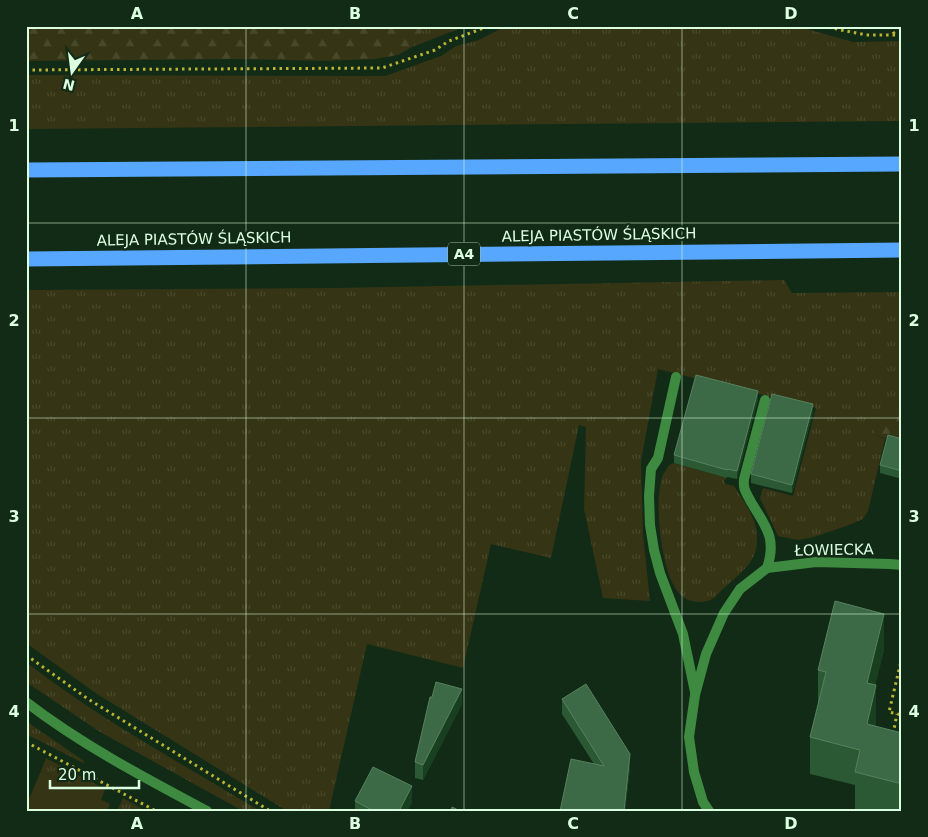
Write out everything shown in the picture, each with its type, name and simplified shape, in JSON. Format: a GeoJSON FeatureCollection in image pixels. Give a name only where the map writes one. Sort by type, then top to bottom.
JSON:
{"type":"FeatureCollection","features":[{"type":"Feature","properties":{"kind":"highway"},"geometry":{"type":"LineString","coordinates":[[26,170],[902,164]]}},
{"type":"Feature","properties":{"kind":"highway","name":"ALEJA PIASTÓW ŚLĄSKICH"},"geometry":{"type":"LineString","coordinates":[[26,259],[902,250]]}},
{"type":"Feature","properties":{"kind":"street"},"geometry":{"type":"LineString","coordinates":[[676,377],[658,458],[651,469],[649,496],[650,525],[660,573],[683,634],[695,695]]}},
{"type":"Feature","properties":{"kind":"street"},"geometry":{"type":"LineString","coordinates":[[709,811],[703,802],[694,772],[689,737],[695,695],[706,654],[724,613],[740,589],[767,568],[771,556],[771,543],[767,529],[743,487],[765,400]]}},
{"type":"Feature","properties":{"kind":"street","name":"ŁOWIECKA"},"geometry":{"type":"LineString","coordinates":[[767,568],[816,562],[902,565]]}},
{"type":"Feature","properties":{"kind":"street"},"geometry":{"type":"LineString","coordinates":[[26,702],[77,738],[206,811]]}},
{"type":"Feature","properties":{"kind":"path"},"geometry":{"type":"LineString","coordinates":[[26,70],[382,68],[435,50],[449,41],[489,26]]}},
{"type":"Feature","properties":{"kind":"path"},"geometry":{"type":"LineString","coordinates":[[822,26],[866,35],[902,35]]}},
{"type":"Feature","properties":{"kind":"path"},"geometry":{"type":"LineString","coordinates":[[890,26],[895,36]]}},
{"type":"Feature","properties":{"kind":"path"},"geometry":{"type":"LineString","coordinates":[[26,655],[88,699],[270,811]]}},
{"type":"Feature","properties":{"kind":"path"},"geometry":{"type":"LineString","coordinates":[[902,657],[889,712],[902,715]]}},
{"type":"Feature","properties":{"kind":"path"},"geometry":{"type":"LineString","coordinates":[[891,740],[897,714]]}},
{"type":"Feature","properties":{"kind":"path"},"geometry":{"type":"LineString","coordinates":[[26,742],[156,811]]}},
{"type":"Feature","properties":{"kind":"green space"},"geometry":{"type":"Polygon","coordinates":[[[26,26],[426,26],[412,47],[398,55],[375,59],[324,61],[238,59],[26,61],[26,26]]]}},
{"type":"Feature","properties":{"kind":"green space"},"geometry":{"type":"Polygon","coordinates":[[[426,26],[466,26],[412,47],[426,26]]]}},
{"type":"Feature","properties":{"kind":"green space"},"geometry":{"type":"Polygon","coordinates":[[[506,26],[796,26],[853,42],[902,41],[902,121],[26,129],[26,75],[385,76],[441,56],[456,46],[479,40],[506,26]]]}},
{"type":"Feature","properties":{"kind":"green space"},"geometry":{"type":"Polygon","coordinates":[[[784,280],[792,293],[902,292],[902,398],[877,425],[874,435],[885,439],[868,511],[863,519],[814,537],[798,540],[778,536],[760,498],[763,488],[793,496],[816,408],[658,369],[641,461],[643,534],[650,601],[603,598],[584,509],[586,427],[579,425],[551,558],[491,544],[463,668],[367,644],[329,811],[287,811],[97,694],[26,643],[26,290],[334,288],[784,280]]]}},
{"type":"Feature","properties":{"kind":"green space"},"geometry":{"type":"Polygon","coordinates":[[[902,398],[902,443],[874,435],[877,425],[902,398]]]}},
{"type":"Feature","properties":{"kind":"green space"},"geometry":{"type":"Polygon","coordinates":[[[674,463],[727,478],[724,480],[725,484],[734,486],[755,524],[757,544],[750,563],[715,597],[706,601],[690,601],[680,594],[673,583],[663,554],[659,518],[660,486],[665,471],[669,465],[674,463]]]}},
{"type":"Feature","properties":{"kind":"green space"},"geometry":{"type":"Polygon","coordinates":[[[26,662],[111,722],[260,811],[243,811],[100,732],[26,682],[26,662]]]}},
{"type":"Feature","properties":{"kind":"green space"},"geometry":{"type":"Polygon","coordinates":[[[26,721],[84,761],[83,763],[26,734],[26,721]]]}},
{"type":"Feature","properties":{"kind":"green space"},"geometry":{"type":"Polygon","coordinates":[[[46,758],[105,789],[101,800],[41,771],[46,758]]]}},
{"type":"Feature","properties":{"kind":"green space"},"geometry":{"type":"Polygon","coordinates":[[[41,771],[110,804],[107,811],[26,811],[26,806],[41,771]]]}},
{"type":"Feature","properties":{"kind":"green space"},"geometry":{"type":"Polygon","coordinates":[[[123,798],[146,811],[122,811],[118,809],[123,798]]]}},
{"type":"Feature","properties":{"kind":"building"},"geometry":{"type":"Polygon","coordinates":[[[696,375],[758,391],[737,471],[674,455],[696,375]]]}},
{"type":"Feature","properties":{"kind":"building"},"geometry":{"type":"Polygon","coordinates":[[[772,394],[813,404],[792,485],[751,474],[772,394]]]}},
{"type":"Feature","properties":{"kind":"building"},"geometry":{"type":"Polygon","coordinates":[[[888,435],[902,439],[902,471],[880,465],[888,435]]]}},
{"type":"Feature","properties":{"kind":"building"},"geometry":{"type":"Polygon","coordinates":[[[835,601],[884,614],[867,683],[876,685],[867,724],[902,733],[902,784],[855,772],[860,750],[810,737],[826,672],[818,670],[835,601]]]}},
{"type":"Feature","properties":{"kind":"building"},"geometry":{"type":"Polygon","coordinates":[[[436,682],[462,689],[423,765],[415,762],[430,697],[432,697],[436,682]]]}},
{"type":"Feature","properties":{"kind":"building"},"geometry":{"type":"Polygon","coordinates":[[[586,684],[630,754],[624,811],[560,811],[571,759],[604,766],[562,699],[586,684]]]}},
{"type":"Feature","properties":{"kind":"building"},"geometry":{"type":"Polygon","coordinates":[[[373,767],[412,786],[399,811],[374,811],[355,801],[373,767]]]}},
{"type":"Feature","properties":{"kind":"building"},"geometry":{"type":"Polygon","coordinates":[[[452,807],[460,811],[451,811],[452,807]]]}}]}
